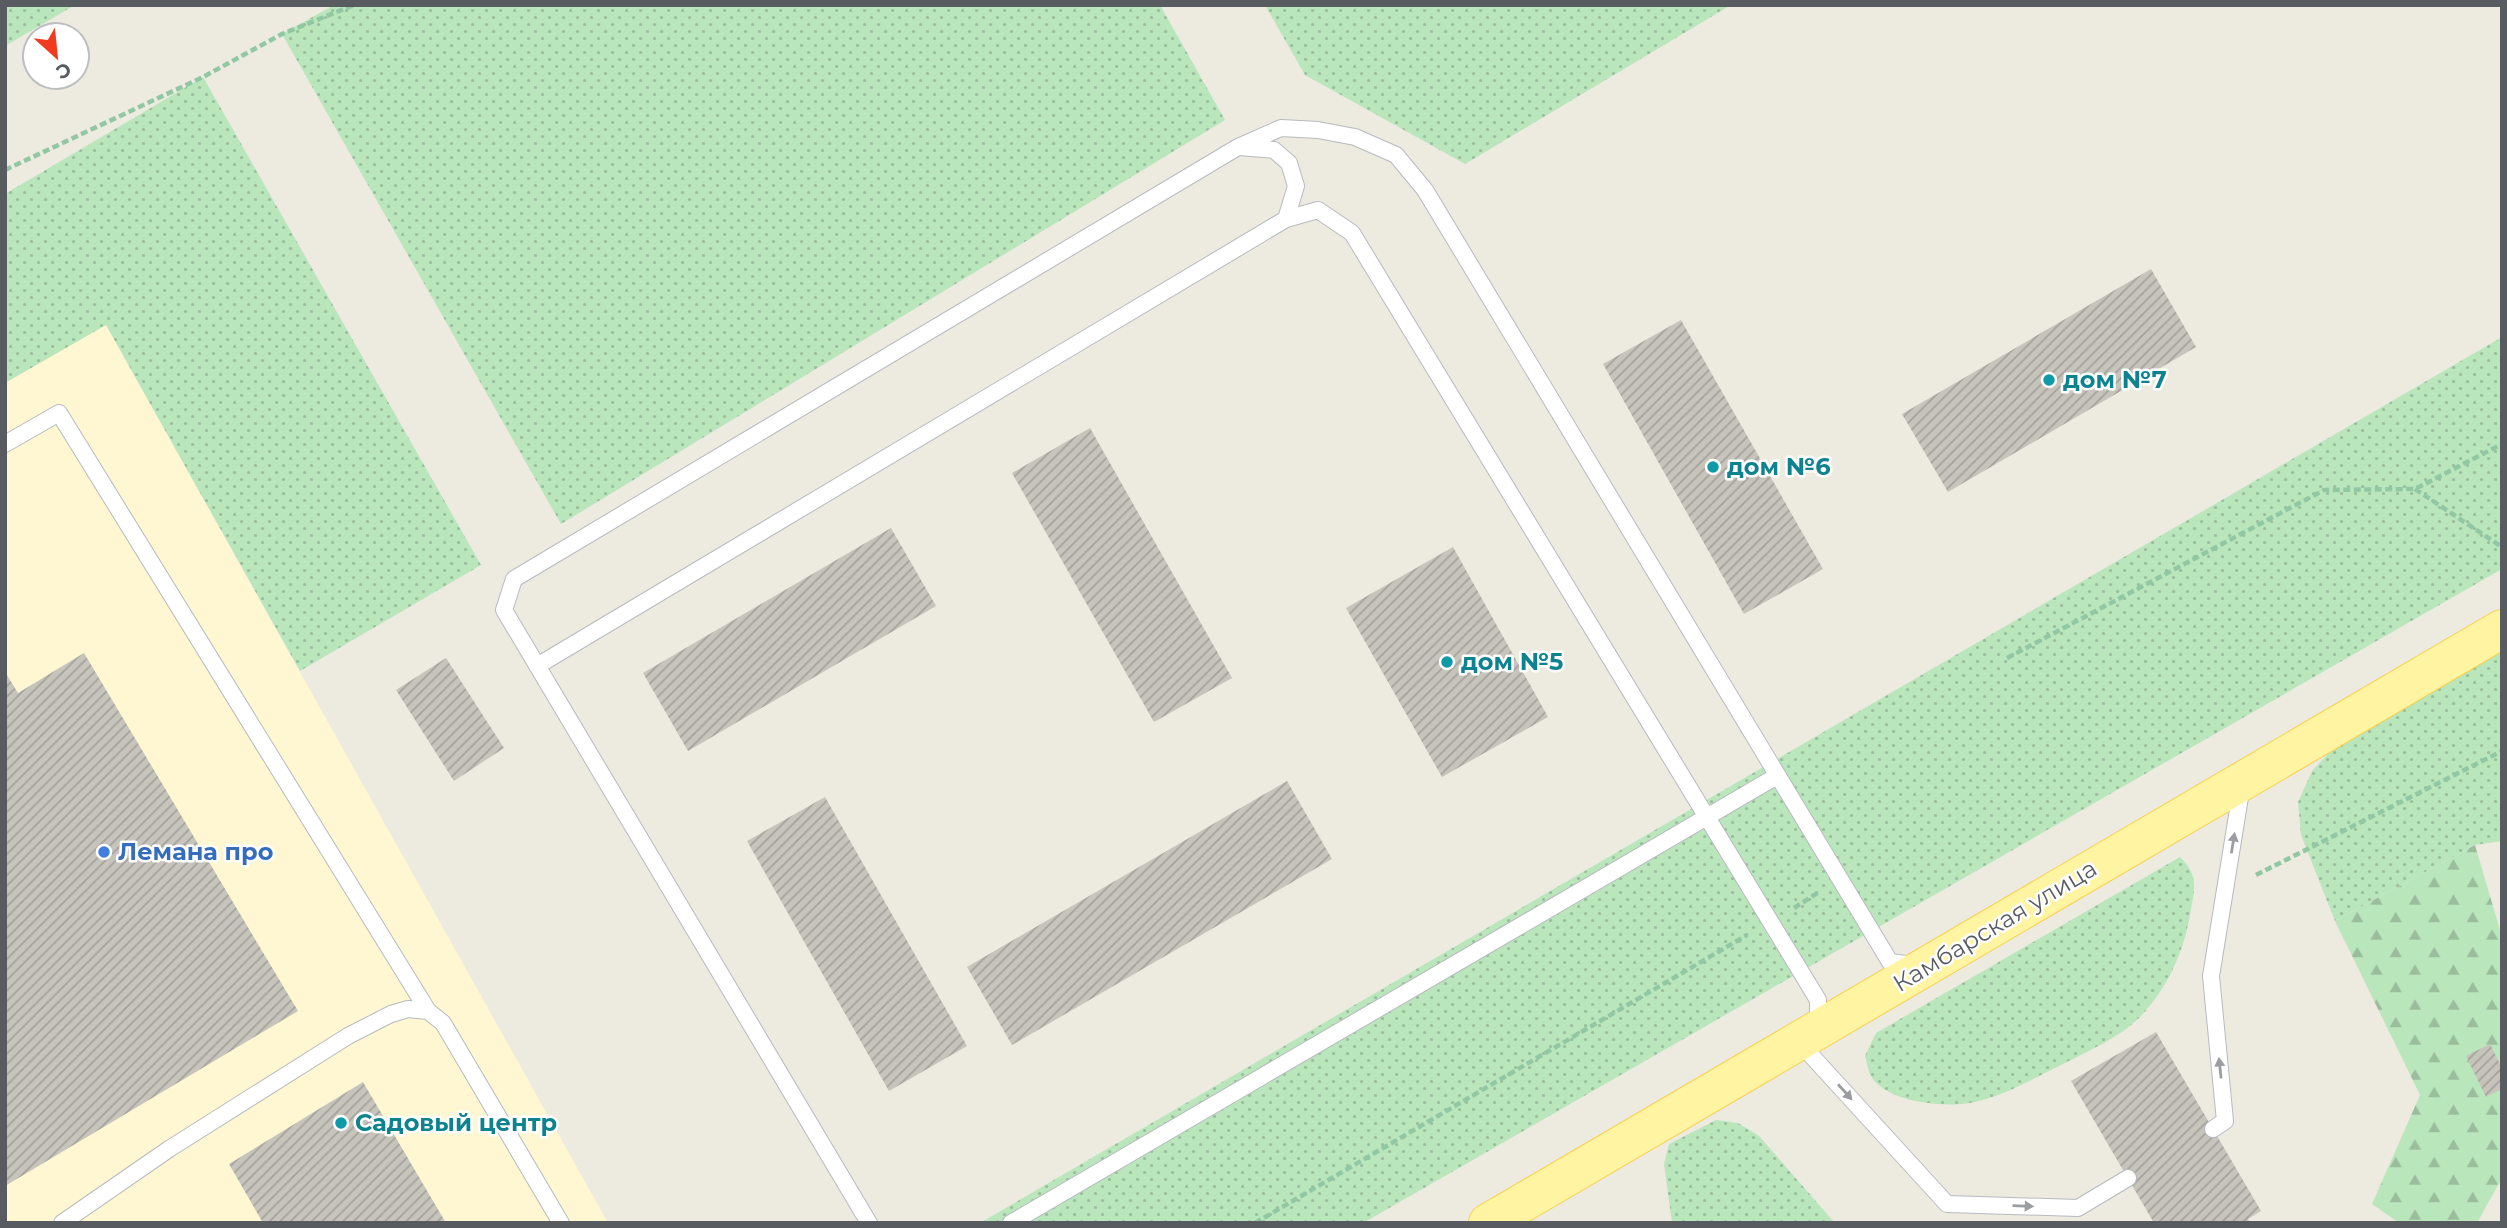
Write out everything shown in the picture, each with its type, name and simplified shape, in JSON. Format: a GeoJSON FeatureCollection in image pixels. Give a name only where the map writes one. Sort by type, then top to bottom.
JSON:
{"type":"FeatureCollection","features":[{"type":"Feature","properties":{"kind":"main road","name":"Камбарская улица"},"geometry":{"type":"LineString","coordinates":[[1488,1223],[2502,629]]}},
{"type":"Feature","properties":{"kind":"lane"},"geometry":{"type":"LineString","coordinates":[[869,1223],[504,610],[514,579],[1238,147],[1281,128],[1318,130],[1355,137],[1396,155],[1425,190],[1890,962],[1927,966]]}},
{"type":"Feature","properties":{"kind":"lane"},"geometry":{"type":"LineString","coordinates":[[1238,147],[1274,150],[1289,163],[1296,186],[1286,219]]}},
{"type":"Feature","properties":{"kind":"lane"},"geometry":{"type":"LineString","coordinates":[[537,666],[1286,219],[1318,210],[1352,233],[1818,1000],[1808,1036],[1947,1204],[2078,1208],[2128,1178]]}},
{"type":"Feature","properties":{"kind":"lane"},"geometry":{"type":"LineString","coordinates":[[5,444],[59,413],[428,1011],[443,1023],[561,1223]]}},
{"type":"Feature","properties":{"kind":"lane"},"geometry":{"type":"LineString","coordinates":[[1011,1223],[1777,776]]}},
{"type":"Feature","properties":{"kind":"lane"},"geometry":{"type":"LineString","coordinates":[[2213,1129],[2225,1121],[2211,976],[2243,779]]}},
{"type":"Feature","properties":{"kind":"lane"},"geometry":{"type":"LineString","coordinates":[[62,1223],[169,1149],[348,1036],[391,1014],[408,1009],[428,1011]]}},
{"type":"Feature","properties":{"kind":"path"},"geometry":{"type":"LineString","coordinates":[[5,170],[203,77],[282,34],[354,5]]}},
{"type":"Feature","properties":{"kind":"path"},"geometry":{"type":"LineString","coordinates":[[2007,658],[2324,490],[2415,489],[2502,444]]}},
{"type":"Feature","properties":{"kind":"path"},"geometry":{"type":"LineString","coordinates":[[2415,489],[2502,547]]}},
{"type":"Feature","properties":{"kind":"path"},"geometry":{"type":"LineString","coordinates":[[2225,890],[2502,751]]}},
{"type":"Feature","properties":{"kind":"path"},"geometry":{"type":"LineString","coordinates":[[1255,1223],[1839,880]]}},
{"type":"Feature","properties":{"kind":"shaded area"},"geometry":{"type":"Polygon","coordinates":[[[106,325],[608,1223],[5,1223],[5,383],[106,325]]]}},
{"type":"Feature","properties":{"kind":"green space"},"geometry":{"type":"Polygon","coordinates":[[[5,5],[75,5],[48,21],[21,21],[21,37],[5,46],[5,5]]]}},
{"type":"Feature","properties":{"kind":"green space"},"geometry":{"type":"Polygon","coordinates":[[[334,5],[1160,5],[1225,120],[561,524],[282,34],[334,5]]]}},
{"type":"Feature","properties":{"kind":"green space"},"geometry":{"type":"Polygon","coordinates":[[[1265,5],[1731,5],[1465,164],[1305,75],[1265,5]]]}},
{"type":"Feature","properties":{"kind":"green space"},"geometry":{"type":"Polygon","coordinates":[[[203,77],[481,565],[300,671],[106,325],[5,383],[5,194],[203,77]]]}},
{"type":"Feature","properties":{"kind":"green space"},"geometry":{"type":"Polygon","coordinates":[[[2502,337],[2502,569],[1363,1223],[980,1223],[2502,337]]]}},
{"type":"Feature","properties":{"kind":"green space"},"geometry":{"type":"Polygon","coordinates":[[[2502,648],[2502,841],[2475,845],[2335,921],[2301,835],[2298,802],[2312,771],[2327,755],[2407,702],[2502,648]]]}},
{"type":"Feature","properties":{"kind":"green space"},"geometry":{"type":"Polygon","coordinates":[[[2475,845],[2502,937],[2502,1178],[2477,1223],[2399,1223],[2372,1204],[2420,1095],[2335,921],[2475,845]]]}},
{"type":"Feature","properties":{"kind":"green space"},"geometry":{"type":"Polygon","coordinates":[[[2180,857],[2191,871],[2194,884],[2183,943],[2158,995],[2139,1018],[2123,1031],[2013,1089],[1979,1101],[1953,1104],[1921,1102],[1891,1093],[1871,1076],[1865,1056],[1876,1033],[2180,857]]]}},
{"type":"Feature","properties":{"kind":"green space"},"geometry":{"type":"Polygon","coordinates":[[[1716,1120],[1738,1123],[1759,1136],[1834,1222],[1672,1223],[1664,1164],[1669,1144],[1716,1120]]]}},
{"type":"Feature","properties":{"kind":"building","name":"дом №7"},"geometry":{"type":"Polygon","coordinates":[[[2151,269],[2196,347],[1948,492],[1902,414],[2151,269]]]}},
{"type":"Feature","properties":{"kind":"building","name":"дом №6"},"geometry":{"type":"Polygon","coordinates":[[[1681,320],[1823,569],[1744,614],[1603,364],[1681,320]]]}},
{"type":"Feature","properties":{"kind":"building"},"geometry":{"type":"Polygon","coordinates":[[[1090,428],[1232,678],[1154,722],[1012,473],[1090,428]]]}},
{"type":"Feature","properties":{"kind":"building"},"geometry":{"type":"Polygon","coordinates":[[[891,528],[936,606],[688,751],[643,673],[891,528]]]}},
{"type":"Feature","properties":{"kind":"building","name":"дом №5"},"geometry":{"type":"Polygon","coordinates":[[[1453,547],[1548,717],[1442,777],[1346,608],[1453,547]]]}},
{"type":"Feature","properties":{"kind":"building","name":"Лемана про"},"geometry":{"type":"Polygon","coordinates":[[[84,653],[298,1011],[5,1186],[5,672],[18,693],[84,653]]]}},
{"type":"Feature","properties":{"kind":"building"},"geometry":{"type":"Polygon","coordinates":[[[446,658],[504,748],[454,781],[396,690],[446,658]]]}},
{"type":"Feature","properties":{"kind":"building"},"geometry":{"type":"Polygon","coordinates":[[[1287,781],[1332,859],[1012,1045],[967,967],[1287,781]]]}},
{"type":"Feature","properties":{"kind":"building"},"geometry":{"type":"Polygon","coordinates":[[[825,797],[967,1046],[889,1091],[747,841],[825,797]]]}},
{"type":"Feature","properties":{"kind":"building"},"geometry":{"type":"Polygon","coordinates":[[[2156,1032],[2261,1211],[2248,1219],[2250,1223],[2154,1223],[2071,1081],[2156,1032]]]}},
{"type":"Feature","properties":{"kind":"building"},"geometry":{"type":"Polygon","coordinates":[[[2490,1044],[2502,1068],[2502,1089],[2486,1097],[2466,1056],[2490,1044]]]}},
{"type":"Feature","properties":{"kind":"building","name":"Садовый центр"},"geometry":{"type":"Polygon","coordinates":[[[363,1082],[446,1223],[263,1223],[229,1164],[363,1082]]]}},
{"type":"Feature","properties":{"kind":"place","name":"дом №7"},"geometry":{"type":"Point","coordinates":[2049,380]}},
{"type":"Feature","properties":{"kind":"place","name":"дом №6"},"geometry":{"type":"Point","coordinates":[1713,467]}},
{"type":"Feature","properties":{"kind":"place","name":"дом №5"},"geometry":{"type":"Point","coordinates":[1447,662]}},
{"type":"Feature","properties":{"kind":"place","name":"Лемана про"},"geometry":{"type":"Point","coordinates":[104,852]}},
{"type":"Feature","properties":{"kind":"place","name":"Садовый центр"},"geometry":{"type":"Point","coordinates":[341,1123]}}]}
